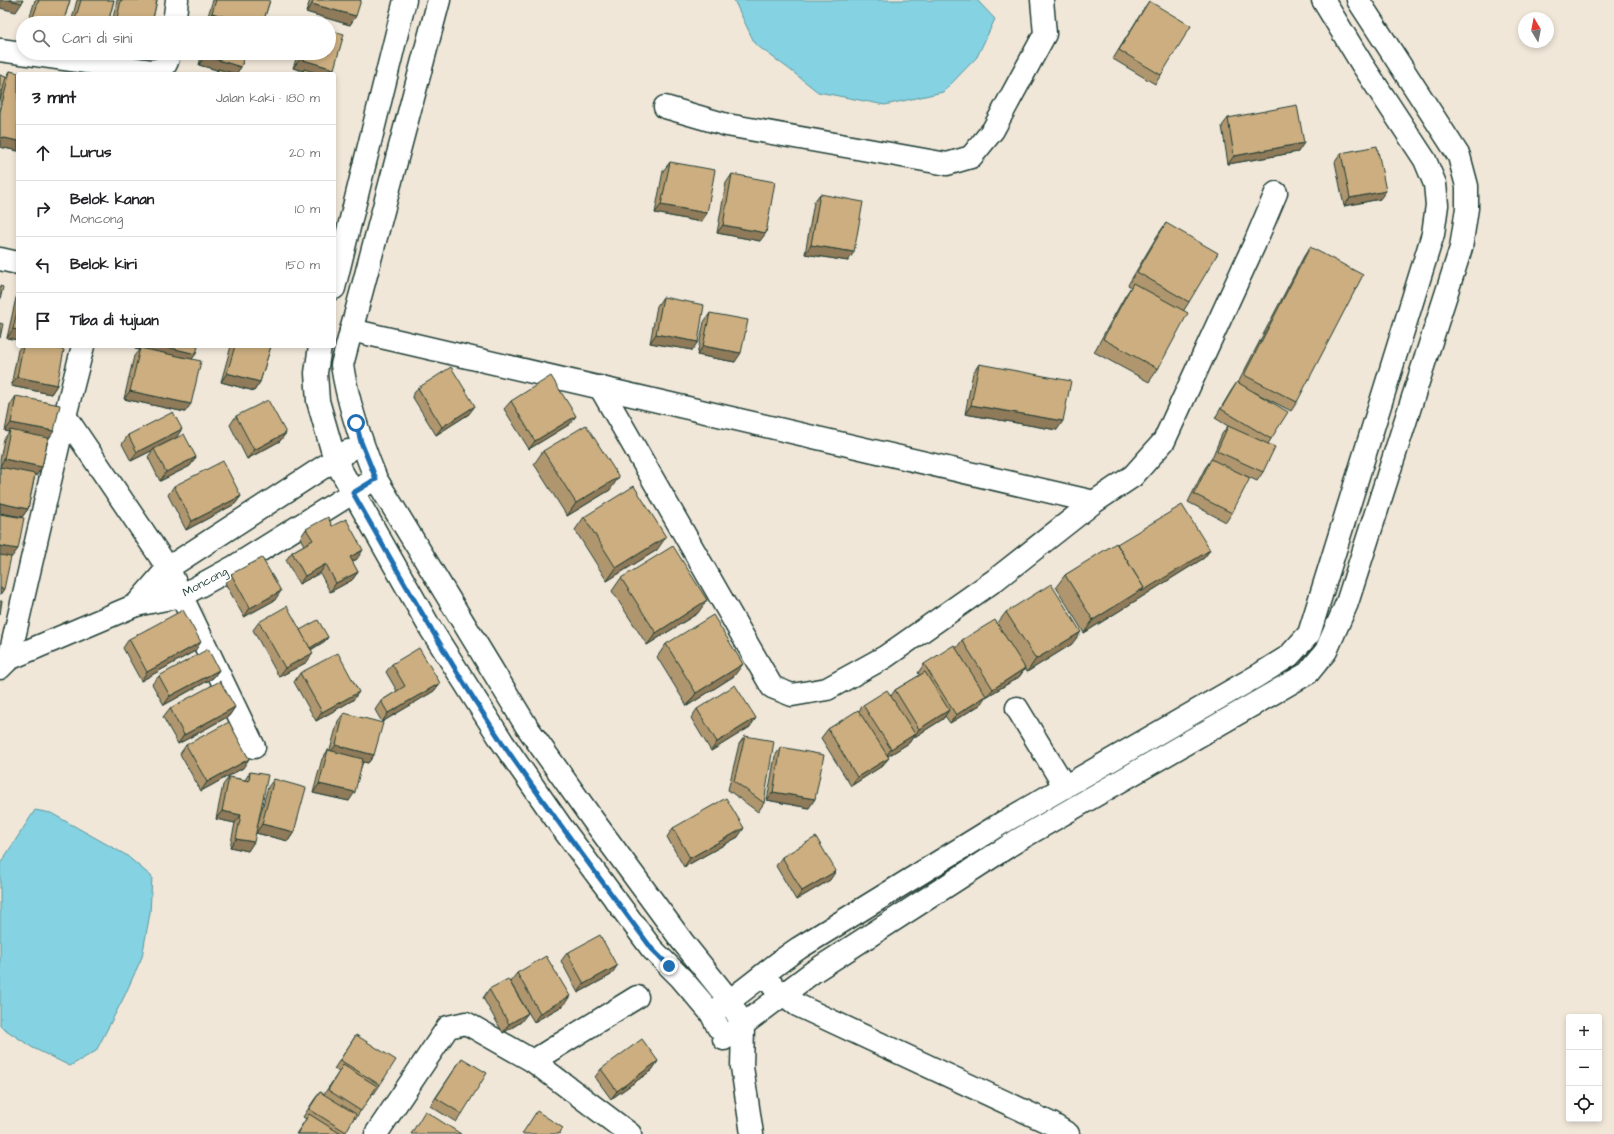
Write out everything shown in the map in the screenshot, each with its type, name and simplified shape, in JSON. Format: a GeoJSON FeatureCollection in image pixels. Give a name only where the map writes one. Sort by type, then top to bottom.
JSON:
{"type":"FeatureCollection","features":[{"type":"Feature","properties":{"kind":"street"},"geometry":{"type":"LineString","coordinates":[[175,16],[177,0]]}},
{"type":"Feature","properties":{"kind":"street"},"geometry":{"type":"LineString","coordinates":[[336,280],[405,0]]}},
{"type":"Feature","properties":{"kind":"street"},"geometry":{"type":"LineString","coordinates":[[439,0],[342,365],[346,392],[361,442],[376,479],[527,727],[682,941],[730,1001],[743,1026],[742,1067],[752,1134]]}},
{"type":"Feature","properties":{"kind":"street"},"geometry":{"type":"LineString","coordinates":[[665,107],[727,125],[947,164],[971,157],[993,130],[1045,34],[1042,0]]}},
{"type":"Feature","properties":{"kind":"street"},"geometry":{"type":"LineString","coordinates":[[711,1013],[730,1001],[780,961],[799,948],[1002,823],[1258,676],[1289,656],[1309,634],[1433,234],[1437,205],[1435,184],[1425,160],[1362,64],[1323,0]]}},
{"type":"Feature","properties":{"kind":"street"},"geometry":{"type":"LineString","coordinates":[[724,1039],[813,972],[1018,840],[1308,672],[1326,651],[1347,603],[1459,255],[1467,208],[1467,186],[1459,156],[1358,0]]}},
{"type":"Feature","properties":{"kind":"street"},"geometry":{"type":"LineString","coordinates":[[0,50],[16,52]]}},
{"type":"Feature","properties":{"kind":"street"},"geometry":{"type":"LineString","coordinates":[[72,60],[151,71],[162,69],[168,60]]}},
{"type":"Feature","properties":{"kind":"street"},"geometry":{"type":"LineString","coordinates":[[600,387],[772,687],[792,695],[827,689],[885,657],[995,580],[1094,502],[1133,476],[1164,441],[1254,245],[1276,193]]}},
{"type":"Feature","properties":{"kind":"street"},"geometry":{"type":"LineString","coordinates":[[0,259],[16,263]]}},
{"type":"Feature","properties":{"kind":"street"},"geometry":{"type":"LineString","coordinates":[[351,330],[1094,502]]}},
{"type":"Feature","properties":{"kind":"street"},"geometry":{"type":"LineString","coordinates":[[5,664],[82,348]]}},
{"type":"Feature","properties":{"kind":"street"},"geometry":{"type":"LineString","coordinates":[[320,348],[316,373],[318,401],[335,460],[429,626],[502,743],[560,826],[648,943],[711,1013],[724,1039],[742,1067]]}},
{"type":"Feature","properties":{"kind":"street"},"geometry":{"type":"LineString","coordinates":[[65,416],[168,568],[254,747]]}},
{"type":"Feature","properties":{"kind":"street"},"geometry":{"type":"LineString","coordinates":[[136,605],[168,568],[361,442]]}},
{"type":"Feature","properties":{"kind":"street","name":"Moncong"},"geometry":{"type":"LineString","coordinates":[[5,664],[136,605],[181,596],[232,568],[376,479]]}},
{"type":"Feature","properties":{"kind":"street"},"geometry":{"type":"LineString","coordinates":[[1017,708],[1066,787]]}},
{"type":"Feature","properties":{"kind":"street"},"geometry":{"type":"LineString","coordinates":[[762,976],[797,1004],[1045,1121],[1068,1134]]}},
{"type":"Feature","properties":{"kind":"street"},"geometry":{"type":"LineString","coordinates":[[533,1061],[637,997]]}},
{"type":"Feature","properties":{"kind":"street"},"geometry":{"type":"LineString","coordinates":[[376,1134],[448,1027],[466,1023],[533,1061],[630,1134]]}},
{"type":"Feature","properties":{"kind":"water"},"geometry":{"type":"Polygon","coordinates":[[[734,0],[977,0],[995,19],[977,57],[943,92],[885,105],[818,92],[755,44],[734,0]]]}},
{"type":"Feature","properties":{"kind":"water"},"geometry":{"type":"Polygon","coordinates":[[[35,810],[51,813],[126,855],[152,877],[150,913],[142,957],[124,997],[96,1051],[70,1066],[33,1048],[0,1026],[0,864],[35,810]]]}},
{"type":"Feature","properties":{"kind":"building"},"geometry":{"type":"Polygon","coordinates":[[[9,0],[23,0],[22,3],[9,0]]]}},
{"type":"Feature","properties":{"kind":"building"},"geometry":{"type":"Polygon","coordinates":[[[39,0],[70,0],[65,16],[33,16],[39,0]]]}},
{"type":"Feature","properties":{"kind":"building"},"geometry":{"type":"Polygon","coordinates":[[[81,0],[114,0],[110,16],[76,16],[81,0]]]}},
{"type":"Feature","properties":{"kind":"building"},"geometry":{"type":"Polygon","coordinates":[[[121,0],[157,0],[154,16],[118,16],[121,0]]]}},
{"type":"Feature","properties":{"kind":"building"},"geometry":{"type":"Polygon","coordinates":[[[216,0],[270,0],[265,16],[222,16],[212,13],[216,0]]]}},
{"type":"Feature","properties":{"kind":"building"},"geometry":{"type":"Polygon","coordinates":[[[313,0],[361,0],[356,16],[312,4],[313,0]]]}},
{"type":"Feature","properties":{"kind":"building"},"geometry":{"type":"Polygon","coordinates":[[[1149,1],[1191,26],[1161,75],[1119,50],[1149,1]]]}},
{"type":"Feature","properties":{"kind":"building"},"geometry":{"type":"Polygon","coordinates":[[[336,32],[344,34],[334,69],[303,60],[336,60],[336,32]]]}},
{"type":"Feature","properties":{"kind":"building"},"geometry":{"type":"Polygon","coordinates":[[[218,60],[243,60],[241,67],[218,60]]]}},
{"type":"Feature","properties":{"kind":"building"},"geometry":{"type":"Polygon","coordinates":[[[218,69],[229,72],[217,72],[218,69]]]}},
{"type":"Feature","properties":{"kind":"building"},"geometry":{"type":"Polygon","coordinates":[[[304,69],[314,72],[303,72],[304,69]]]}},
{"type":"Feature","properties":{"kind":"building"},"geometry":{"type":"Polygon","coordinates":[[[10,71],[16,72],[16,141],[0,137],[0,112],[10,71]]]}},
{"type":"Feature","properties":{"kind":"building"},"geometry":{"type":"Polygon","coordinates":[[[0,75],[6,77],[0,101],[0,75]]]}},
{"type":"Feature","properties":{"kind":"building"},"geometry":{"type":"Polygon","coordinates":[[[1297,105],[1304,143],[1234,156],[1228,118],[1297,105]]]}},
{"type":"Feature","properties":{"kind":"building"},"geometry":{"type":"Polygon","coordinates":[[[1377,146],[1386,191],[1350,198],[1341,153],[1377,146]]]}},
{"type":"Feature","properties":{"kind":"building"},"geometry":{"type":"Polygon","coordinates":[[[670,162],[715,170],[707,213],[661,205],[670,162]]]}},
{"type":"Feature","properties":{"kind":"building"},"geometry":{"type":"Polygon","coordinates":[[[732,174],[775,182],[766,233],[723,225],[732,174]]]}},
{"type":"Feature","properties":{"kind":"building"},"geometry":{"type":"Polygon","coordinates":[[[820,194],[863,202],[854,252],[811,245],[820,194]]]}},
{"type":"Feature","properties":{"kind":"building"},"geometry":{"type":"Polygon","coordinates":[[[1166,223],[1218,253],[1189,302],[1137,272],[1166,223]]]}},
{"type":"Feature","properties":{"kind":"building"},"geometry":{"type":"Polygon","coordinates":[[[1310,247],[1363,275],[1297,402],[1244,375],[1310,247]]]}},
{"type":"Feature","properties":{"kind":"building"},"geometry":{"type":"Polygon","coordinates":[[[1133,283],[1188,313],[1158,369],[1103,339],[1133,283]]]}},
{"type":"Feature","properties":{"kind":"building"},"geometry":{"type":"Polygon","coordinates":[[[0,286],[3,287],[0,300],[0,286]]]}},
{"type":"Feature","properties":{"kind":"building"},"geometry":{"type":"Polygon","coordinates":[[[663,297],[704,305],[698,342],[656,334],[663,297]]]}},
{"type":"Feature","properties":{"kind":"building"},"geometry":{"type":"Polygon","coordinates":[[[710,313],[748,320],[741,353],[703,346],[710,313]]]}},
{"type":"Feature","properties":{"kind":"building"},"geometry":{"type":"Polygon","coordinates":[[[16,316],[16,330],[13,329],[16,316]]]}},
{"type":"Feature","properties":{"kind":"building"},"geometry":{"type":"Polygon","coordinates":[[[0,323],[3,324],[0,338],[0,323]]]}},
{"type":"Feature","properties":{"kind":"building"},"geometry":{"type":"Polygon","coordinates":[[[23,348],[55,348],[64,350],[57,385],[17,377],[23,348]]]}},
{"type":"Feature","properties":{"kind":"building"},"geometry":{"type":"Polygon","coordinates":[[[140,348],[201,361],[191,404],[130,391],[140,348]]]}},
{"type":"Feature","properties":{"kind":"building"},"geometry":{"type":"Polygon","coordinates":[[[171,348],[198,348],[196,354],[171,348]]]}},
{"type":"Feature","properties":{"kind":"building"},"geometry":{"type":"Polygon","coordinates":[[[234,348],[270,348],[260,382],[227,373],[234,348]]]}},
{"type":"Feature","properties":{"kind":"building"},"geometry":{"type":"Polygon","coordinates":[[[979,364],[1071,381],[1063,421],[971,405],[979,364]]]}},
{"type":"Feature","properties":{"kind":"building"},"geometry":{"type":"Polygon","coordinates":[[[451,367],[475,406],[442,427],[418,388],[451,367]]]}},
{"type":"Feature","properties":{"kind":"building"},"geometry":{"type":"Polygon","coordinates":[[[551,376],[576,416],[535,441],[511,401],[551,376]]]}},
{"type":"Feature","properties":{"kind":"building"},"geometry":{"type":"Polygon","coordinates":[[[1237,382],[1288,412],[1271,439],[1221,409],[1237,382]]]}},
{"type":"Feature","properties":{"kind":"building"},"geometry":{"type":"Polygon","coordinates":[[[16,396],[60,405],[54,431],[11,423],[16,396]]]}},
{"type":"Feature","properties":{"kind":"building"},"geometry":{"type":"Polygon","coordinates":[[[268,400],[286,433],[254,450],[236,416],[268,400]]]}},
{"type":"Feature","properties":{"kind":"building"},"geometry":{"type":"Polygon","coordinates":[[[173,412],[182,429],[137,452],[128,435],[173,412]]]}},
{"type":"Feature","properties":{"kind":"building"},"geometry":{"type":"Polygon","coordinates":[[[586,425],[619,477],[576,503],[543,451],[586,425]]]}},
{"type":"Feature","properties":{"kind":"building"},"geometry":{"type":"Polygon","coordinates":[[[1228,426],[1275,447],[1263,472],[1217,451],[1228,426]]]}},
{"type":"Feature","properties":{"kind":"building"},"geometry":{"type":"Polygon","coordinates":[[[10,430],[48,438],[42,467],[4,459],[10,430]]]}},
{"type":"Feature","properties":{"kind":"building"},"geometry":{"type":"Polygon","coordinates":[[[184,434],[196,457],[166,472],[154,449],[184,434]]]}},
{"type":"Feature","properties":{"kind":"building"},"geometry":{"type":"Polygon","coordinates":[[[1211,459],[1250,478],[1232,513],[1194,494],[1211,459]]]}},
{"type":"Feature","properties":{"kind":"building"},"geometry":{"type":"Polygon","coordinates":[[[223,461],[241,496],[192,521],[174,486],[223,461]]]}},
{"type":"Feature","properties":{"kind":"building"},"geometry":{"type":"Polygon","coordinates":[[[0,467],[35,474],[28,509],[0,503],[0,467]]]}},
{"type":"Feature","properties":{"kind":"building"},"geometry":{"type":"Polygon","coordinates":[[[634,486],[666,537],[616,568],[584,517],[634,486]]]}},
{"type":"Feature","properties":{"kind":"building"},"geometry":{"type":"Polygon","coordinates":[[[1182,505],[1210,550],[1141,592],[1144,588],[1117,544],[1182,505]]]}},
{"type":"Feature","properties":{"kind":"building"},"geometry":{"type":"Polygon","coordinates":[[[0,514],[24,518],[18,549],[0,546],[0,514]]]}},
{"type":"Feature","properties":{"kind":"building"},"geometry":{"type":"Polygon","coordinates":[[[328,517],[332,526],[346,519],[363,550],[350,557],[358,572],[336,583],[326,564],[305,576],[292,552],[313,540],[306,529],[328,517]]]}},
{"type":"Feature","properties":{"kind":"building"},"geometry":{"type":"Polygon","coordinates":[[[1116,543],[1144,588],[1093,620],[1065,575],[1116,543]]]}},
{"type":"Feature","properties":{"kind":"building"},"geometry":{"type":"Polygon","coordinates":[[[673,546],[707,600],[656,633],[621,578],[673,546]]]}},
{"type":"Feature","properties":{"kind":"building"},"geometry":{"type":"Polygon","coordinates":[[[0,555],[11,557],[4,589],[0,588],[0,555]]]}},
{"type":"Feature","properties":{"kind":"building"},"geometry":{"type":"Polygon","coordinates":[[[262,558],[281,591],[250,608],[231,574],[262,558]]]}},
{"type":"Feature","properties":{"kind":"building"},"geometry":{"type":"Polygon","coordinates":[[[1051,584],[1081,632],[1036,659],[1006,612],[1051,584]]]}},
{"type":"Feature","properties":{"kind":"building"},"geometry":{"type":"Polygon","coordinates":[[[0,601],[2,601],[0,614],[0,601]]]}},
{"type":"Feature","properties":{"kind":"building"},"geometry":{"type":"Polygon","coordinates":[[[287,606],[313,653],[285,668],[259,622],[287,606]]]}},
{"type":"Feature","properties":{"kind":"building"},"geometry":{"type":"Polygon","coordinates":[[[183,610],[201,642],[147,672],[129,639],[183,610]]]}},
{"type":"Feature","properties":{"kind":"building"},"geometry":{"type":"Polygon","coordinates":[[[713,615],[743,664],[696,693],[666,644],[713,615]]]}},
{"type":"Feature","properties":{"kind":"building"},"geometry":{"type":"Polygon","coordinates":[[[318,620],[328,637],[310,648],[300,630],[318,620]]]}},
{"type":"Feature","properties":{"kind":"building"},"geometry":{"type":"Polygon","coordinates":[[[995,620],[1025,668],[993,689],[962,640],[995,620]]]}},
{"type":"Feature","properties":{"kind":"building"},"geometry":{"type":"Polygon","coordinates":[[[954,645],[986,696],[956,715],[924,664],[954,645]]]}},
{"type":"Feature","properties":{"kind":"building"},"geometry":{"type":"Polygon","coordinates":[[[419,648],[440,683],[388,713],[381,701],[405,686],[392,664],[419,648]]]}},
{"type":"Feature","properties":{"kind":"building"},"geometry":{"type":"Polygon","coordinates":[[[208,649],[219,670],[170,696],[159,676],[208,649]]]}},
{"type":"Feature","properties":{"kind":"building"},"geometry":{"type":"Polygon","coordinates":[[[338,653],[359,692],[322,712],[300,673],[338,653]]]}},
{"type":"Feature","properties":{"kind":"building"},"geometry":{"type":"Polygon","coordinates":[[[925,672],[949,710],[919,729],[895,690],[925,672]]]}},
{"type":"Feature","properties":{"kind":"building"},"geometry":{"type":"Polygon","coordinates":[[[220,681],[235,707],[184,735],[170,708],[220,681]]]}},
{"type":"Feature","properties":{"kind":"building"},"geometry":{"type":"Polygon","coordinates":[[[735,685],[756,718],[717,742],[697,709],[735,685]]]}},
{"type":"Feature","properties":{"kind":"building"},"geometry":{"type":"Polygon","coordinates":[[[887,690],[915,734],[891,749],[863,705],[887,690]]]}},
{"type":"Feature","properties":{"kind":"building"},"geometry":{"type":"Polygon","coordinates":[[[858,710],[889,758],[857,777],[828,729],[858,710]]]}},
{"type":"Feature","properties":{"kind":"building"},"geometry":{"type":"Polygon","coordinates":[[[344,713],[383,723],[374,755],[336,745],[344,713]]]}},
{"type":"Feature","properties":{"kind":"building"},"geometry":{"type":"Polygon","coordinates":[[[229,722],[249,759],[207,782],[186,745],[229,722]]]}},
{"type":"Feature","properties":{"kind":"building"},"geometry":{"type":"Polygon","coordinates":[[[745,736],[774,741],[764,803],[734,781],[745,736]]]}},
{"type":"Feature","properties":{"kind":"building"},"geometry":{"type":"Polygon","coordinates":[[[781,747],[824,755],[815,799],[773,792],[781,747]]]}},
{"type":"Feature","properties":{"kind":"building"},"geometry":{"type":"Polygon","coordinates":[[[328,750],[363,759],[355,792],[319,784],[328,750]]]}},
{"type":"Feature","properties":{"kind":"building"},"geometry":{"type":"Polygon","coordinates":[[[250,772],[268,775],[254,842],[236,839],[241,815],[222,811],[229,777],[249,781],[250,772]]]}},
{"type":"Feature","properties":{"kind":"building"},"geometry":{"type":"Polygon","coordinates":[[[274,779],[306,788],[294,832],[262,824],[274,779]]]}},
{"type":"Feature","properties":{"kind":"building"},"geometry":{"type":"Polygon","coordinates":[[[726,798],[744,828],[690,858],[673,828],[726,798]]]}},
{"type":"Feature","properties":{"kind":"building"},"geometry":{"type":"Polygon","coordinates":[[[816,837],[836,871],[802,891],[782,857],[816,837]]]}},
{"type":"Feature","properties":{"kind":"building"},"geometry":{"type":"Polygon","coordinates":[[[600,935],[617,966],[584,984],[567,953],[600,935]]]}},
{"type":"Feature","properties":{"kind":"building"},"geometry":{"type":"Polygon","coordinates":[[[546,956],[570,996],[540,1013],[517,973],[546,956]]]}},
{"type":"Feature","properties":{"kind":"building"},"geometry":{"type":"Polygon","coordinates":[[[508,979],[528,1013],[509,1024],[489,989],[508,979]]]}},
{"type":"Feature","properties":{"kind":"building"},"geometry":{"type":"Polygon","coordinates":[[[356,1035],[396,1060],[380,1085],[340,1060],[356,1035]]]}},
{"type":"Feature","properties":{"kind":"building"},"geometry":{"type":"Polygon","coordinates":[[[642,1039],[658,1061],[617,1091],[601,1069],[642,1039]]]}},
{"type":"Feature","properties":{"kind":"building"},"geometry":{"type":"Polygon","coordinates":[[[462,1058],[487,1073],[462,1114],[436,1098],[462,1058]]]}},
{"type":"Feature","properties":{"kind":"building"},"geometry":{"type":"Polygon","coordinates":[[[343,1065],[377,1086],[361,1111],[328,1090],[343,1065]]]}},
{"type":"Feature","properties":{"kind":"building"},"geometry":{"type":"Polygon","coordinates":[[[320,1092],[356,1114],[346,1132],[309,1109],[320,1092]]]}},
{"type":"Feature","properties":{"kind":"building"},"geometry":{"type":"Polygon","coordinates":[[[425,1111],[461,1134],[411,1134],[425,1111]]]}},
{"type":"Feature","properties":{"kind":"building"},"geometry":{"type":"Polygon","coordinates":[[[537,1111],[563,1128],[559,1134],[522,1134],[537,1111]]]}},
{"type":"Feature","properties":{"kind":"building"},"geometry":{"type":"Polygon","coordinates":[[[309,1114],[341,1134],[297,1134],[309,1114]]]}},
{"type":"Feature","properties":{"kind":"route"},"geometry":{"type":"LineString","coordinates":[[356,423],[361,442],[376,479],[353,493],[429,626],[502,743],[560,826],[652,949],[669,966]]}}]}
